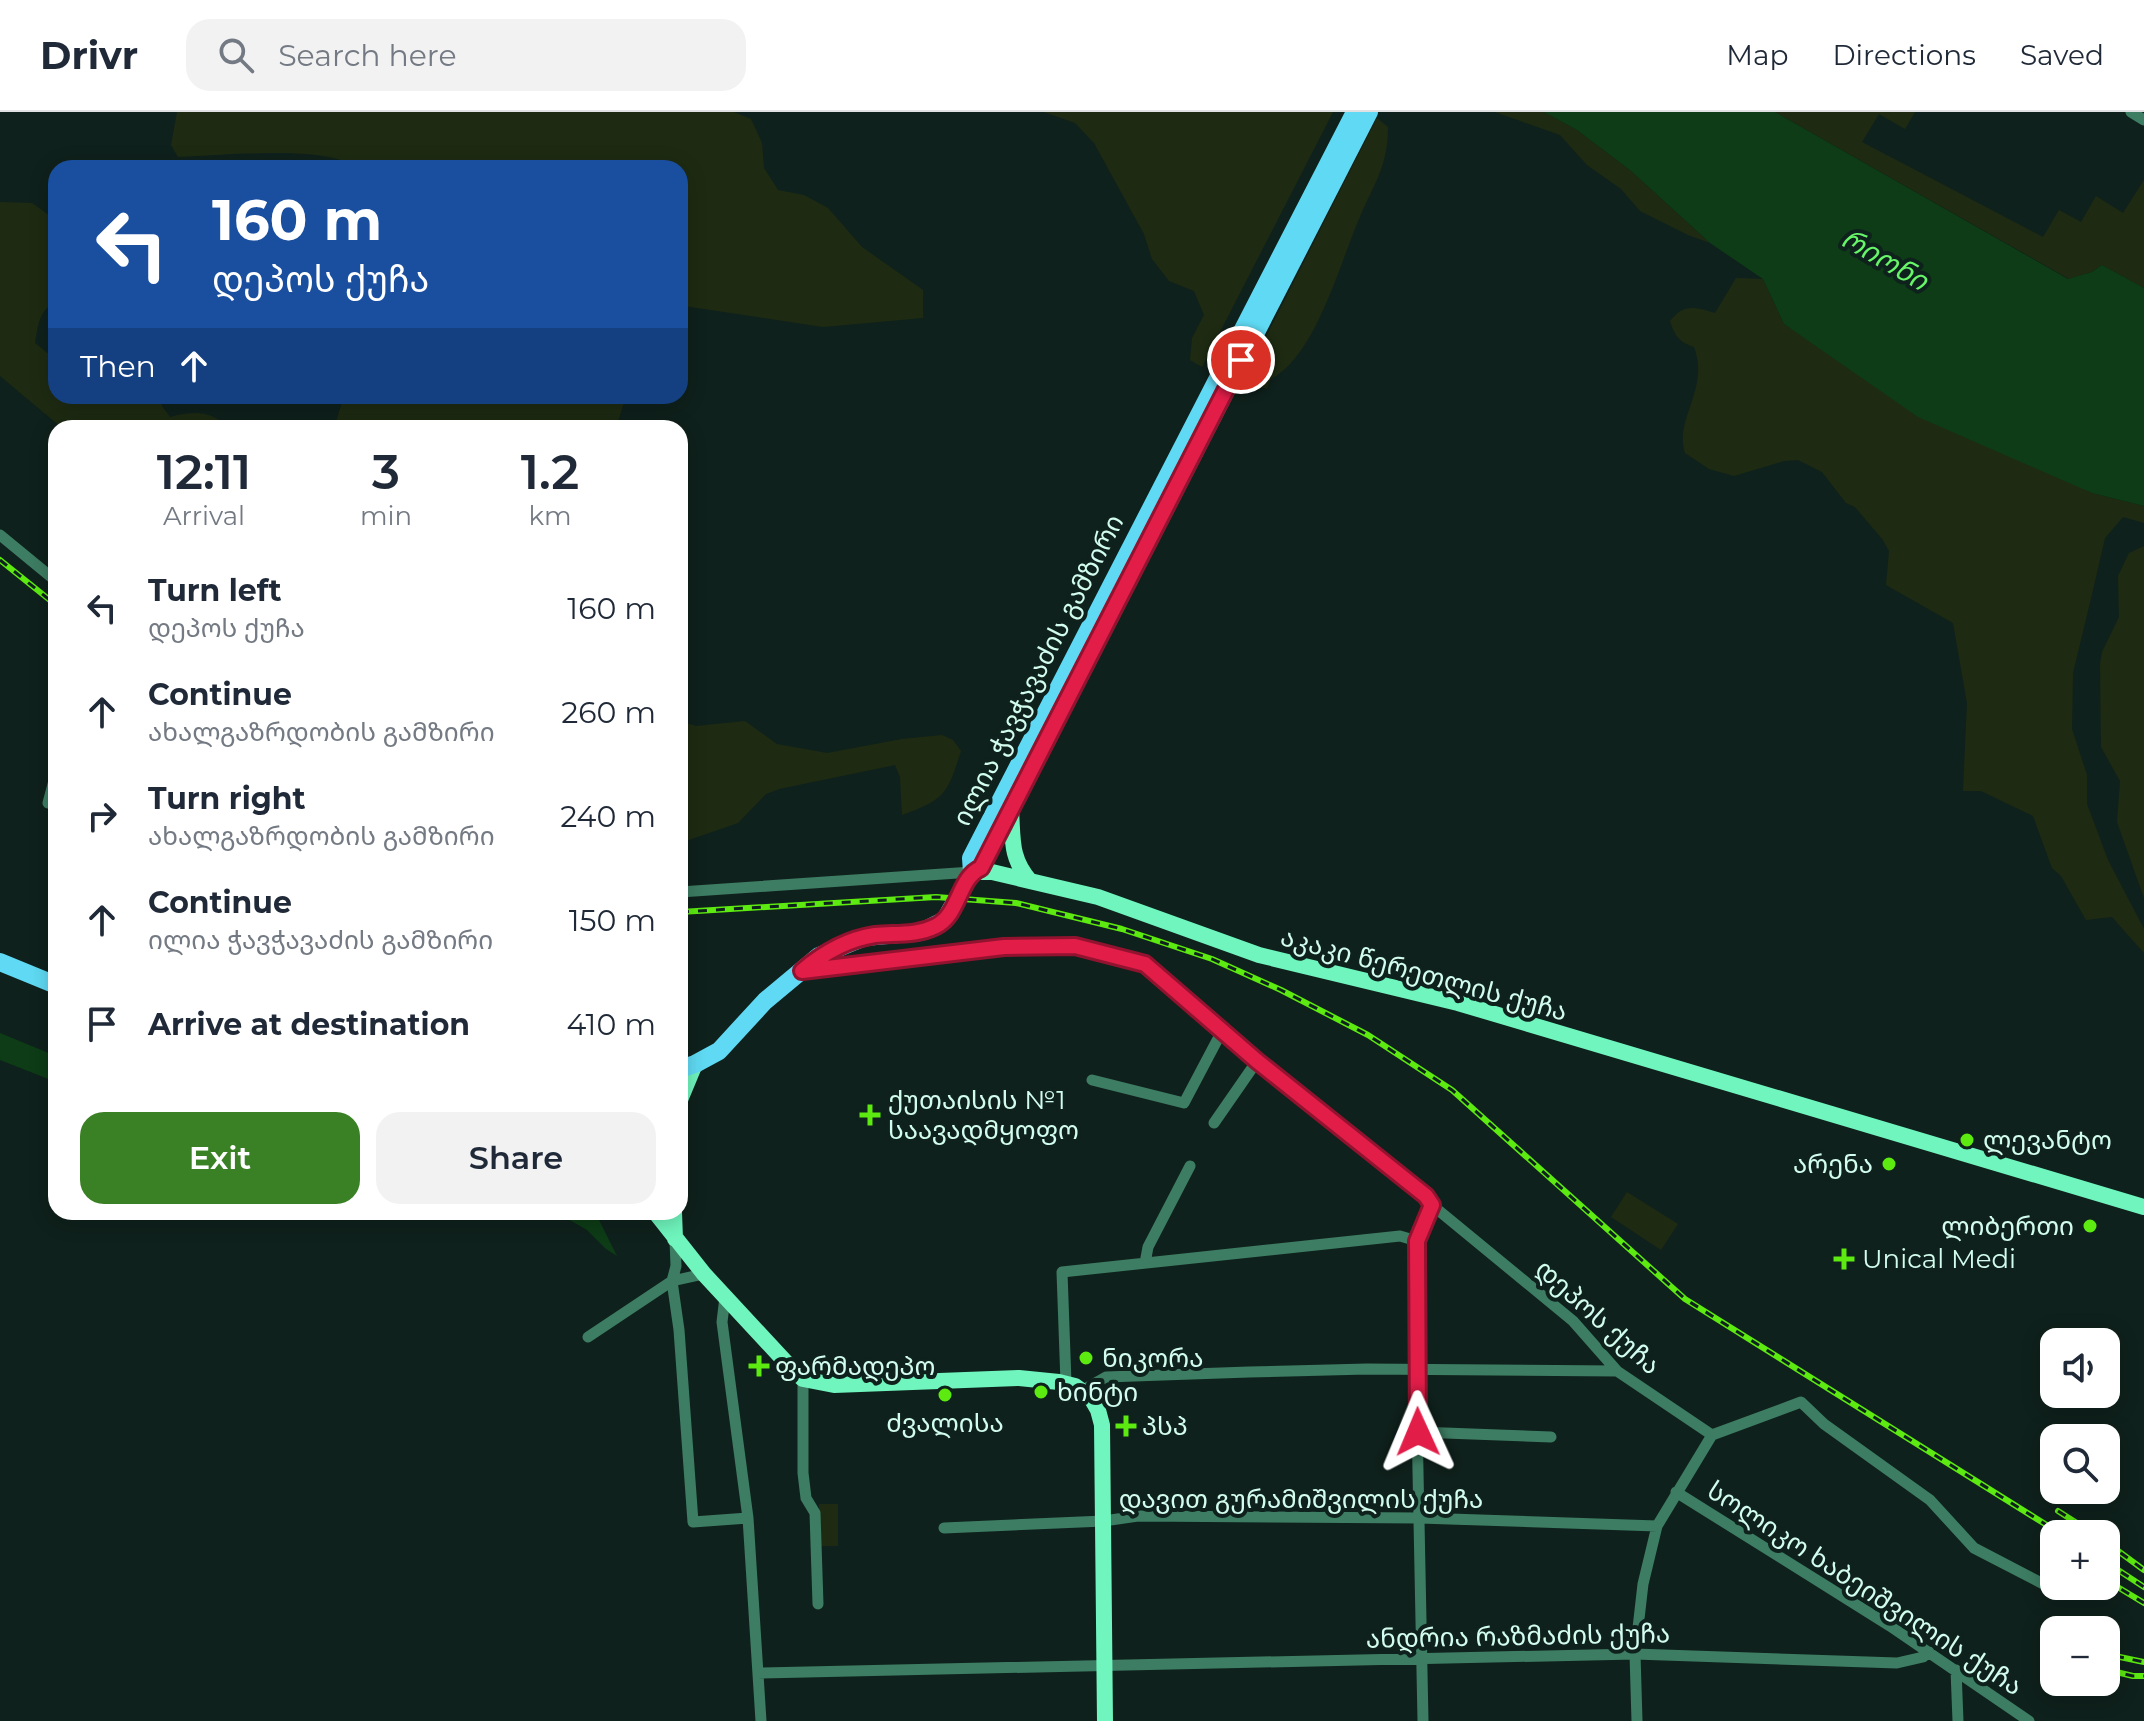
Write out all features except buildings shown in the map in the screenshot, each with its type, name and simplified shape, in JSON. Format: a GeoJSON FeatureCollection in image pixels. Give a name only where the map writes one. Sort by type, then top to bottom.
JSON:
{"type":"FeatureCollection","features":[{"type":"Feature","properties":{"kind":"main road","name":"ილია ჭავჭავაძის გამზირი"},"geometry":{"type":"LineString","coordinates":[[1355,112],[1049,717],[1011,810],[981,868],[972,872],[971,858],[1049,717],[1369,112]]}},
{"type":"Feature","properties":{"kind":"main road"},"geometry":{"type":"LineString","coordinates":[[1011,810],[1014,855],[1018,867],[1030,881]]}},
{"type":"Feature","properties":{"kind":"main road"},"geometry":{"type":"LineString","coordinates":[[688,1066],[719,1051],[765,1001],[819,956],[865,937],[921,932],[939,924],[951,914],[972,872]]}},
{"type":"Feature","properties":{"kind":"main road","name":"აკაკი წერეთლის ქუჩა"},"geometry":{"type":"LineString","coordinates":[[972,872],[992,872],[1098,897],[1259,955],[1458,1003],[2144,1207]]}},
{"type":"Feature","properties":{"kind":"main road"},"geometry":{"type":"LineString","coordinates":[[0,962],[48,982]]}},
{"type":"Feature","properties":{"kind":"main road"},"geometry":{"type":"LineString","coordinates":[[661,1220],[704,1274],[803,1379],[834,1385],[1019,1378],[1066,1383],[1083,1390],[1098,1410],[1102,1425],[1105,1721]]}},
{"type":"Feature","properties":{"kind":"main road"},"geometry":{"type":"LineString","coordinates":[[674,1220],[675,1240]]}},
{"type":"Feature","properties":{"kind":"street"},"geometry":{"type":"LineString","coordinates":[[2131,112],[2144,120]]}},
{"type":"Feature","properties":{"kind":"street"},"geometry":{"type":"LineString","coordinates":[[0,535],[48,574]]}},
{"type":"Feature","properties":{"kind":"street","name":"აკაკი წერეთლის ქუჩა"},"geometry":{"type":"LineString","coordinates":[[688,891],[972,872]]}},
{"type":"Feature","properties":{"kind":"street","name":"დეპოს ქუჩა"},"geometry":{"type":"LineString","coordinates":[[802,971],[1004,947],[1075,946],[1145,964],[1257,1061],[1426,1196],[1432,1205],[1573,1321],[1617,1371],[1712,1435]]}},
{"type":"Feature","properties":{"kind":"street"},"geometry":{"type":"LineString","coordinates":[[1092,1080],[1184,1103],[1222,1031]]}},
{"type":"Feature","properties":{"kind":"street"},"geometry":{"type":"LineString","coordinates":[[1214,1123],[1257,1061]]}},
{"type":"Feature","properties":{"kind":"street"},"geometry":{"type":"LineString","coordinates":[[1145,1263],[1148,1247],[1190,1166]]}},
{"type":"Feature","properties":{"kind":"street"},"geometry":{"type":"LineString","coordinates":[[1423,1721],[1416,1371],[1417,1241],[1432,1205]]}},
{"type":"Feature","properties":{"kind":"street"},"geometry":{"type":"LineString","coordinates":[[1066,1383],[1062,1272],[1400,1236],[1417,1241]]}},
{"type":"Feature","properties":{"kind":"street"},"geometry":{"type":"LineString","coordinates":[[675,1240],[676,1266],[672,1281],[679,1330],[693,1522],[748,1518]]}},
{"type":"Feature","properties":{"kind":"street"},"geometry":{"type":"LineString","coordinates":[[588,1337],[672,1281],[704,1274]]}},
{"type":"Feature","properties":{"kind":"street"},"geometry":{"type":"LineString","coordinates":[[725,1297],[722,1322],[748,1518],[761,1721]]}},
{"type":"Feature","properties":{"kind":"street"},"geometry":{"type":"LineString","coordinates":[[1083,1390],[1106,1377],[1264,1371],[1617,1371]]}},
{"type":"Feature","properties":{"kind":"street"},"geometry":{"type":"LineString","coordinates":[[803,1379],[803,1473],[806,1498],[815,1513],[818,1604]]}},
{"type":"Feature","properties":{"kind":"street"},"geometry":{"type":"LineString","coordinates":[[1637,1721],[1635,1654],[1643,1584],[1657,1526],[1712,1435],[1801,1402],[1824,1424],[1930,1500],[1974,1548],[2040,1583]]}},
{"type":"Feature","properties":{"kind":"street"},"geometry":{"type":"LineString","coordinates":[[1418,1432],[1551,1437]]}},
{"type":"Feature","properties":{"kind":"street","name":"სოლიკო ხაბეიშვილის ქუჩა"},"geometry":{"type":"LineString","coordinates":[[1676,1492],[1929,1652],[2029,1721]]}},
{"type":"Feature","properties":{"kind":"street","name":"დავით გურამიშვილის ქუჩა"},"geometry":{"type":"LineString","coordinates":[[944,1528],[1104,1521],[1138,1516],[1420,1518],[1657,1526]]}},
{"type":"Feature","properties":{"kind":"street","name":"ანდრია რაზმაძის ქუჩა"},"geometry":{"type":"LineString","coordinates":[[758,1673],[1635,1654],[1897,1663],[1923,1657],[1929,1652]]}},
{"type":"Feature","properties":{"kind":"street"},"geometry":{"type":"LineString","coordinates":[[1956,1670],[1958,1721]]}},
{"type":"Feature","properties":{"kind":"shaded area"},"geometry":{"type":"Polygon","coordinates":[[[177,112],[734,112],[751,119],[762,143],[764,168],[778,190],[804,195],[828,208],[862,247],[923,290],[923,318],[823,327],[688,307],[688,160],[338,160],[298,154],[178,157],[171,145],[177,112]]]}},
{"type":"Feature","properties":{"kind":"shaded area"},"geometry":{"type":"Polygon","coordinates":[[[1044,112],[1333,112],[1202,367],[1190,360],[1192,338],[1204,315],[1194,291],[1169,281],[1152,259],[1144,234],[1094,143],[1075,123],[1044,112]]]}},
{"type":"Feature","properties":{"kind":"shaded area"},"geometry":{"type":"Polygon","coordinates":[[[1495,112],[1544,112],[1577,130],[1631,171],[1710,243],[1640,211],[1621,189],[1587,165],[1560,135],[1495,112]]]}},
{"type":"Feature","properties":{"kind":"shaded area"},"geometry":{"type":"Polygon","coordinates":[[[1775,112],[1915,112],[1905,129],[1879,114],[1862,142],[2043,237],[2059,210],[2081,222],[2096,196],[2123,213],[2144,180],[2144,288],[2102,265],[2092,272],[2069,279],[1775,112]]]}},
{"type":"Feature","properties":{"kind":"shaded area"},"geometry":{"type":"Polygon","coordinates":[[[1377,118],[1388,127],[1383,165],[1313,330],[1301,351],[1287,368],[1271,379],[1267,389],[1244,380],[1377,118]]]}},
{"type":"Feature","properties":{"kind":"shaded area"},"geometry":{"type":"Polygon","coordinates":[[[0,202],[32,203],[48,214],[48,307],[38,324],[35,343],[48,354],[48,404],[162,404],[170,417],[202,414],[218,420],[52,420],[0,376],[0,202]]]}},
{"type":"Feature","properties":{"kind":"shaded area"},"geometry":{"type":"Polygon","coordinates":[[[1736,278],[1763,279],[1784,324],[1833,356],[2092,493],[2144,506],[2144,523],[2123,517],[2105,538],[2073,673],[2072,729],[2087,775],[2087,804],[2108,860],[2144,929],[2144,953],[2112,917],[2086,920],[2061,876],[2052,868],[2033,816],[1981,791],[1963,791],[1967,703],[1953,623],[1886,585],[1889,551],[1855,507],[1846,503],[1822,472],[1798,460],[1784,461],[1734,476],[1709,469],[1685,453],[1684,428],[1698,376],[1698,362],[1694,347],[1678,338],[1670,321],[1680,311],[1690,308],[1715,313],[1736,278]]]}},
{"type":"Feature","properties":{"kind":"shaded area"},"geometry":{"type":"Polygon","coordinates":[[[342,404],[624,404],[618,420],[336,420],[342,404]]]}},
{"type":"Feature","properties":{"kind":"shaded area"},"geometry":{"type":"Polygon","coordinates":[[[2144,546],[2144,898],[2117,822],[2120,781],[2101,747],[2100,664],[2102,652],[2119,617],[2118,576],[2129,553],[2144,546]]]}},
{"type":"Feature","properties":{"kind":"shaded area"},"geometry":{"type":"Polygon","coordinates":[[[745,721],[777,744],[827,753],[942,735],[953,740],[961,751],[943,793],[928,804],[902,815],[900,777],[895,765],[779,789],[766,794],[738,823],[688,840],[688,724],[696,726],[745,721]]]}},
{"type":"Feature","properties":{"kind":"shaded area"},"geometry":{"type":"Polygon","coordinates":[[[1627,1192],[1678,1224],[1661,1250],[1611,1217],[1627,1192]]]}},
{"type":"Feature","properties":{"kind":"shaded area"},"geometry":{"type":"Polygon","coordinates":[[[819,1504],[838,1504],[838,1546],[819,1546],[819,1504]]]}},
{"type":"Feature","properties":{"kind":"water","name":"რიონი"},"geometry":{"type":"Polygon","coordinates":[[[1544,112],[1775,112],[2068,279],[2092,272],[2102,265],[2144,288],[2144,506],[2092,493],[1918,417],[1784,324],[1763,279],[1710,243],[1631,171],[1577,130],[1544,112]]]}},
{"type":"Feature","properties":{"kind":"water"},"geometry":{"type":"Polygon","coordinates":[[[0,1033],[48,1053],[48,1079],[0,1060],[0,1033]]]}},
{"type":"Feature","properties":{"kind":"water"},"geometry":{"type":"Polygon","coordinates":[[[570,1220],[599,1220],[617,1256],[606,1249],[587,1230],[570,1220]]]}},
{"type":"Feature","properties":{"kind":"railway"},"geometry":{"type":"LineString","coordinates":[[0,560],[48,599]]}},
{"type":"Feature","properties":{"kind":"railway"},"geometry":{"type":"LineString","coordinates":[[688,912],[936,897],[1016,903],[1122,929],[1212,959],[1281,990],[1368,1035],[1452,1090],[1685,1299],[2040,1521]]}},
{"type":"Feature","properties":{"kind":"railway"},"geometry":{"type":"LineString","coordinates":[[2058,1511],[2072,1520]]}},
{"type":"Feature","properties":{"kind":"railway"},"geometry":{"type":"LineString","coordinates":[[2120,1552],[2144,1570]]}},
{"type":"Feature","properties":{"kind":"railway"},"geometry":{"type":"LineString","coordinates":[[2120,1571],[2144,1587]]}},
{"type":"Feature","properties":{"kind":"railway"},"geometry":{"type":"LineString","coordinates":[[2120,1588],[2144,1603]]}},
{"type":"Feature","properties":{"kind":"railway"},"geometry":{"type":"LineString","coordinates":[[2120,1657],[2144,1662]]}},
{"type":"Feature","properties":{"kind":"railway"},"geometry":{"type":"LineString","coordinates":[[2120,1673],[2144,1676]]}},
{"type":"Feature","properties":{"kind":"place","name":"ქუთაისის №1 საავადმყოფო"},"geometry":{"type":"Point","coordinates":[870,1115]}},
{"type":"Feature","properties":{"kind":"place","name":"ლევანტო"},"geometry":{"type":"Point","coordinates":[1967,1140]}},
{"type":"Feature","properties":{"kind":"place","name":"არენა"},"geometry":{"type":"Point","coordinates":[1889,1164]}},
{"type":"Feature","properties":{"kind":"place","name":"ლიბერთი"},"geometry":{"type":"Point","coordinates":[2090,1226]}},
{"type":"Feature","properties":{"kind":"place","name":"Unical Medi"},"geometry":{"type":"Point","coordinates":[1844,1259]}},
{"type":"Feature","properties":{"kind":"place","name":"ნიკორა"},"geometry":{"type":"Point","coordinates":[1086,1358]}},
{"type":"Feature","properties":{"kind":"place","name":"ფარმადეპო"},"geometry":{"type":"Point","coordinates":[759,1366]}},
{"type":"Feature","properties":{"kind":"place","name":"ხინტი"},"geometry":{"type":"Point","coordinates":[1041,1392]}},
{"type":"Feature","properties":{"kind":"place","name":"ძვალისა"},"geometry":{"type":"Point","coordinates":[945,1395]}},
{"type":"Feature","properties":{"kind":"place","name":"პსპ"},"geometry":{"type":"Point","coordinates":[1126,1426]}},
{"type":"Feature","properties":{"kind":"route"},"geometry":{"type":"LineString","coordinates":[[1241,360],[981,868],[972,872],[951,914],[939,924],[921,932],[878,935],[854,941],[819,956],[802,971],[1004,947],[1075,946],[1145,964],[1257,1061],[1426,1196],[1432,1205],[1417,1241],[1418,1432]]}}]}
